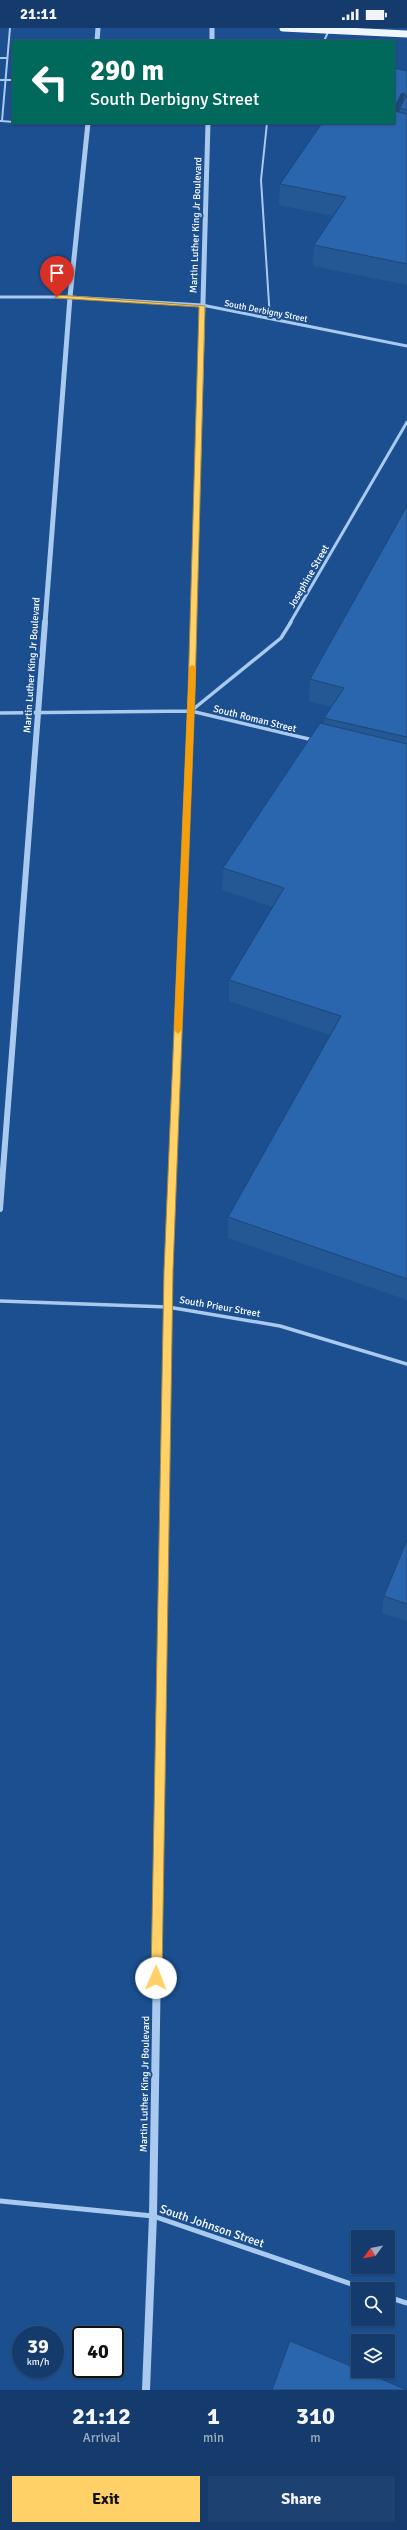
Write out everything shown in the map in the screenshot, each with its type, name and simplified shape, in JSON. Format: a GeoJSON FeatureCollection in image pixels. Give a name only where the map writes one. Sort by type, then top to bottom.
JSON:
{"type":"FeatureCollection","features":[{"type":"Feature","properties":{"kind":"main road"},"geometry":{"type":"LineString","coordinates":[[283,28],[329,30],[341,29],[407,34]]}},
{"type":"Feature","properties":{"kind":"street"},"geometry":{"type":"LineString","coordinates":[[96,40],[98,28]]}},
{"type":"Feature","properties":{"kind":"street"},"geometry":{"type":"LineString","coordinates":[[212,28],[212,40]]}},
{"type":"Feature","properties":{"kind":"street","name":"Martin Luther King Jr Boulevard"},"geometry":{"type":"LineString","coordinates":[[0,1209],[70,297],[88,124]]}},
{"type":"Feature","properties":{"kind":"street","name":"Martin Luther King Jr Boulevard"},"geometry":{"type":"LineString","coordinates":[[146,2390],[153,2216],[168,1307],[191,711],[208,124]]}},
{"type":"Feature","properties":{"kind":"street","name":"South Derbigny Street"},"geometry":{"type":"LineString","coordinates":[[0,297],[70,297],[202,306],[407,346]]}},
{"type":"Feature","properties":{"kind":"street","name":"Josephine Street"},"geometry":{"type":"LineString","coordinates":[[191,711],[281,638],[407,422]]}},
{"type":"Feature","properties":{"kind":"street","name":"South Roman Street"},"geometry":{"type":"LineString","coordinates":[[0,713],[191,711],[322,742]]}},
{"type":"Feature","properties":{"kind":"street","name":"South Prieur Street"},"geometry":{"type":"LineString","coordinates":[[0,1301],[168,1307],[280,1326],[407,1364]]}},
{"type":"Feature","properties":{"kind":"street","name":"South Johnson Street"},"geometry":{"type":"LineString","coordinates":[[0,2201],[153,2216],[351,2284]]}},
{"type":"Feature","properties":{"kind":"street"},"geometry":{"type":"LineString","coordinates":[[395,2299],[407,2303]]}},
{"type":"Feature","properties":{"kind":"lane"},"geometry":{"type":"LineString","coordinates":[[10,28],[1,121],[12,122]]}},
{"type":"Feature","properties":{"kind":"lane"},"geometry":{"type":"LineString","coordinates":[[324,40],[329,30]]}},
{"type":"Feature","properties":{"kind":"lane"},"geometry":{"type":"LineString","coordinates":[[0,58],[7,58]]}},
{"type":"Feature","properties":{"kind":"lane"},"geometry":{"type":"LineString","coordinates":[[0,80],[12,80]]}},
{"type":"Feature","properties":{"kind":"lane"},"geometry":{"type":"LineString","coordinates":[[267,124],[261,180],[270,319]]}},
{"type":"Feature","properties":{"kind":"building"},"geometry":{"type":"Polygon","coordinates":[[[395,68],[407,71],[407,110],[400,108],[406,96],[404,93],[401,94],[395,107],[395,68]]]}},
{"type":"Feature","properties":{"kind":"building"},"geometry":{"type":"Polygon","coordinates":[[[395,111],[407,114],[407,264],[314,245],[346,197],[280,184],[321,124],[395,124],[395,111]]]}},
{"type":"Feature","properties":{"kind":"building"},"geometry":{"type":"Polygon","coordinates":[[[407,506],[407,737],[324,718],[344,688],[310,679],[407,506]]]}},
{"type":"Feature","properties":{"kind":"building"},"geometry":{"type":"Polygon","coordinates":[[[320,723],[407,744],[407,1279],[228,1217],[341,1016],[229,980],[284,888],[223,868],[320,723]]]}},
{"type":"Feature","properties":{"kind":"building"},"geometry":{"type":"Polygon","coordinates":[[[407,1540],[407,1604],[384,1596],[407,1540]]]}},
{"type":"Feature","properties":{"kind":"building"},"geometry":{"type":"Polygon","coordinates":[[[290,2341],[351,2366],[351,2378],[379,2378],[407,2390],[272,2390],[290,2341]]]}},
{"type":"Feature","properties":{"kind":"slow traffic"},"geometry":{"type":"LineString","coordinates":[[178,1030],[190,751],[192,667]]}},
{"type":"Feature","properties":{"kind":"route"},"geometry":{"type":"LineString","coordinates":[[57,297],[202,306],[192,694],[168,1271],[156,1978]]}}]}
